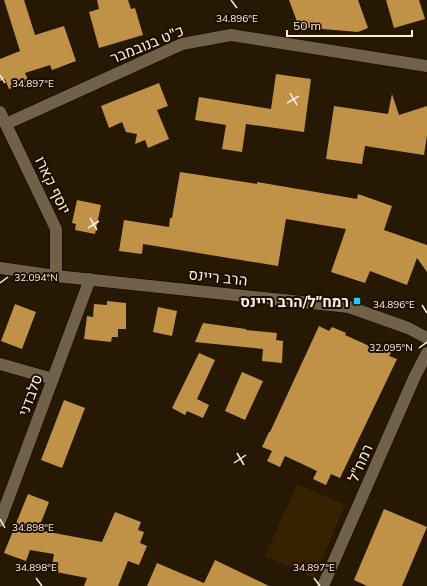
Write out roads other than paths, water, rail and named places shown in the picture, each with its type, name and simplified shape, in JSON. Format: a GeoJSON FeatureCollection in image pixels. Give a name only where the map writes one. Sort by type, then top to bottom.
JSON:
{"type":"FeatureCollection","features":[{"type":"Feature","properties":{"kind":"street","name":"כ\"ט בנובמבר"},"geometry":{"type":"LineString","coordinates":[[6,124],[182,44],[231,36],[427,66]]}},
{"type":"Feature","properties":{"kind":"street","name":"יוסף קארו"},"geometry":{"type":"LineString","coordinates":[[0,112],[56,229],[56,276]]}},
{"type":"Feature","properties":{"kind":"street","name":"הרב ריינס"},"geometry":{"type":"LineString","coordinates":[[0,268],[56,276],[349,307],[408,328],[427,338]]}},
{"type":"Feature","properties":{"kind":"street","name":"סלבדני"},"geometry":{"type":"LineString","coordinates":[[0,521],[90,279]]}},
{"type":"Feature","properties":{"kind":"street","name":"רמח\"ל"},"geometry":{"type":"LineString","coordinates":[[323,586],[427,353]]}},
{"type":"Feature","properties":{"kind":"street"},"geometry":{"type":"LineString","coordinates":[[0,364],[53,379]]}},
{"type":"Feature","properties":{"kind":"place","name":"רמח״ל/הרב ריינס"},"geometry":{"type":"Point","coordinates":[357,301]}}]}
